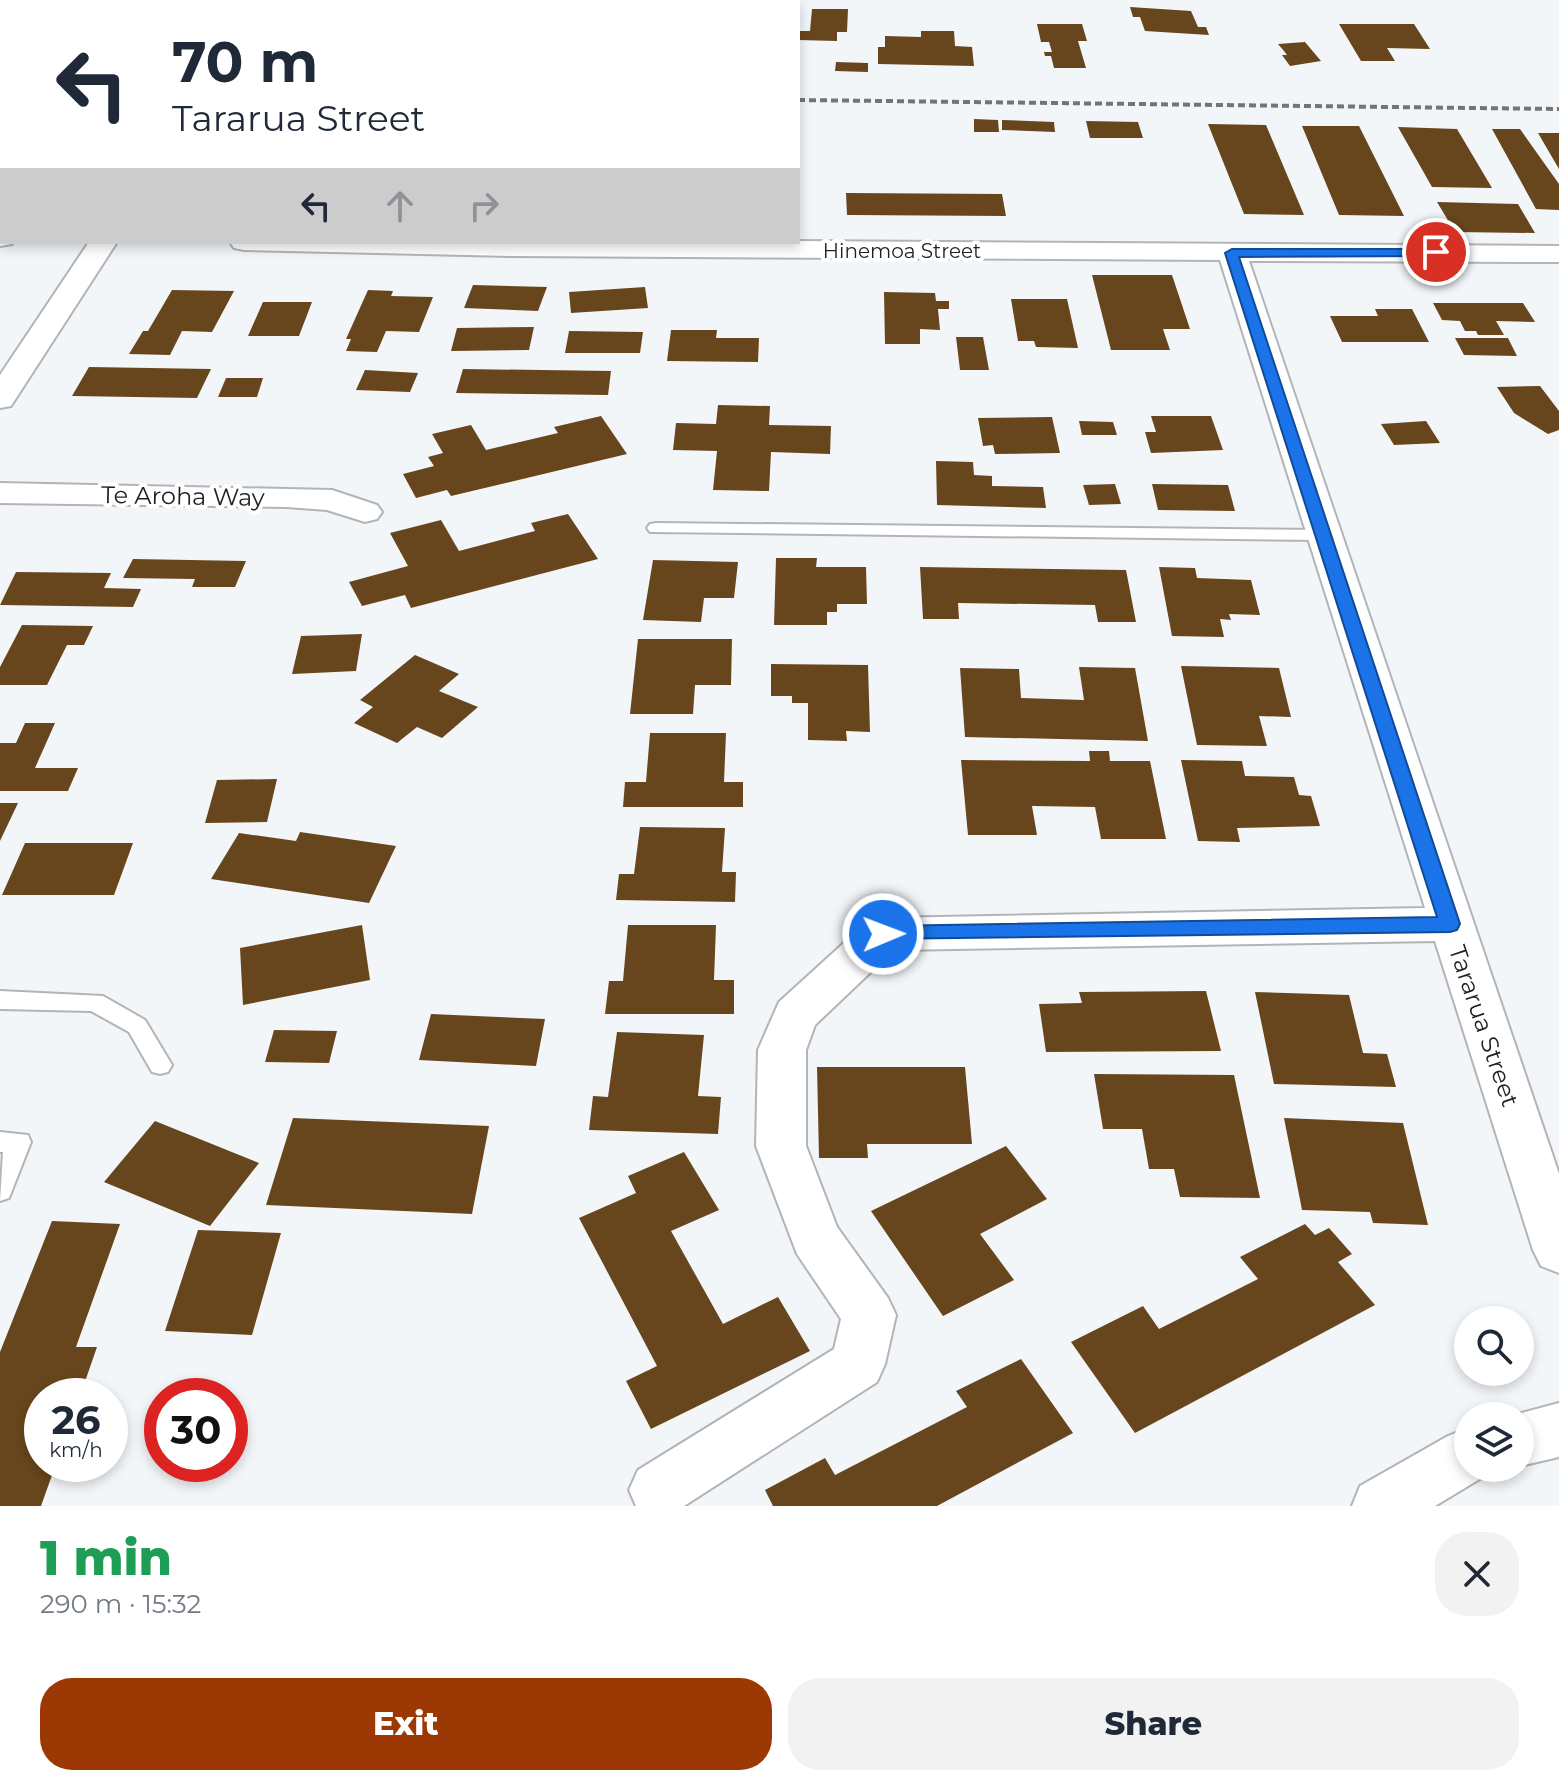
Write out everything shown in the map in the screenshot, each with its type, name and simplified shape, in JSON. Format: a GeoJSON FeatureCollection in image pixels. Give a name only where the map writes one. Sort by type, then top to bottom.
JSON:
{"type":"FeatureCollection","features":[{"type":"Feature","properties":{"kind":"street"},"geometry":{"type":"LineString","coordinates":[[0,399],[102,244]]}},
{"type":"Feature","properties":{"kind":"street","name":"Hinemoa Street"},"geometry":{"type":"LineString","coordinates":[[423,244],[1559,254]]}},
{"type":"Feature","properties":{"kind":"street","name":"Tararua Street"},"geometry":{"type":"LineString","coordinates":[[1232,253],[1559,1250]]}},
{"type":"Feature","properties":{"kind":"street","name":"Te Aroha Way"},"geometry":{"type":"LineString","coordinates":[[0,493],[286,497],[332,500],[365,512]]}},
{"type":"Feature","properties":{"kind":"street"},"geometry":{"type":"LineString","coordinates":[[658,1490],[858,1364],[869,1315],[815,1238],[781,1146],[782,1050],[795,1015],[883,934],[1450,924]]}},
{"type":"Feature","properties":{"kind":"street"},"geometry":{"type":"LineString","coordinates":[[1534,1436],[1559,1430]]}},
{"type":"Feature","properties":{"kind":"street"},"geometry":{"type":"LineString","coordinates":[[1381,1506],[1454,1463]]}},
{"type":"Feature","properties":{"kind":"lane"},"geometry":{"type":"LineString","coordinates":[[656,528],[1322,535]]}},
{"type":"Feature","properties":{"kind":"lane"},"geometry":{"type":"LineString","coordinates":[[0,1000],[95,1002],[137,1026],[160,1065]]}},
{"type":"Feature","properties":{"kind":"lane"},"geometry":{"type":"LineString","coordinates":[[0,1142],[19,1142],[0,1190]]}},
{"type":"Feature","properties":{"kind":"building"},"geometry":{"type":"Polygon","coordinates":[[[1130,7],[1191,11],[1198,27],[1206,27],[1209,35],[1145,31],[1140,17],[1133,17],[1130,7]]]}},
{"type":"Feature","properties":{"kind":"building"},"geometry":{"type":"Polygon","coordinates":[[[812,9],[848,9],[847,32],[837,32],[837,41],[800,40],[800,31],[810,31],[812,9]]]}},
{"type":"Feature","properties":{"kind":"building"},"geometry":{"type":"Polygon","coordinates":[[[1037,24],[1082,24],[1087,41],[1078,41],[1086,68],[1054,68],[1051,56],[1045,56],[1044,52],[1052,52],[1049,42],[1041,42],[1037,24]]]}},
{"type":"Feature","properties":{"kind":"building"},"geometry":{"type":"Polygon","coordinates":[[[1339,24],[1414,24],[1430,49],[1387,48],[1395,61],[1361,61],[1339,24]]]}},
{"type":"Feature","properties":{"kind":"building"},"geometry":{"type":"Polygon","coordinates":[[[921,31],[954,31],[955,46],[972,47],[974,66],[878,64],[878,47],[885,47],[885,36],[921,37],[921,31]]]}},
{"type":"Feature","properties":{"kind":"building"},"geometry":{"type":"Polygon","coordinates":[[[1305,42],[1321,61],[1290,66],[1282,55],[1287,55],[1278,44],[1305,42]]]}},
{"type":"Feature","properties":{"kind":"building"},"geometry":{"type":"Polygon","coordinates":[[[836,62],[868,63],[868,72],[835,71],[836,62]]]}},
{"type":"Feature","properties":{"kind":"building"},"geometry":{"type":"Polygon","coordinates":[[[974,119],[998,120],[999,132],[974,132],[974,119]]]}},
{"type":"Feature","properties":{"kind":"building"},"geometry":{"type":"Polygon","coordinates":[[[1002,120],[1054,122],[1055,132],[1002,130],[1002,120]]]}},
{"type":"Feature","properties":{"kind":"building"},"geometry":{"type":"Polygon","coordinates":[[[1086,121],[1138,122],[1143,138],[1090,138],[1086,121]]]}},
{"type":"Feature","properties":{"kind":"building"},"geometry":{"type":"Polygon","coordinates":[[[1208,124],[1266,125],[1304,215],[1244,214],[1208,124]]]}},
{"type":"Feature","properties":{"kind":"building"},"geometry":{"type":"Polygon","coordinates":[[[1302,126],[1359,126],[1404,216],[1339,215],[1302,126]]]}},
{"type":"Feature","properties":{"kind":"building"},"geometry":{"type":"Polygon","coordinates":[[[1398,127],[1457,129],[1492,188],[1432,187],[1398,127]]]}},
{"type":"Feature","properties":{"kind":"building"},"geometry":{"type":"Polygon","coordinates":[[[1492,129],[1520,129],[1559,184],[1559,210],[1536,209],[1492,129]]]}},
{"type":"Feature","properties":{"kind":"building"},"geometry":{"type":"Polygon","coordinates":[[[1538,133],[1559,133],[1559,169],[1538,133]]]}},
{"type":"Feature","properties":{"kind":"building"},"geometry":{"type":"Polygon","coordinates":[[[846,193],[1002,194],[1006,216],[847,215],[846,193]]]}},
{"type":"Feature","properties":{"kind":"building"},"geometry":{"type":"Polygon","coordinates":[[[1437,202],[1518,204],[1535,233],[1455,232],[1437,202]]]}},
{"type":"Feature","properties":{"kind":"building"},"geometry":{"type":"Polygon","coordinates":[[[1092,275],[1172,275],[1190,329],[1163,329],[1170,350],[1111,350],[1092,275]]]}},
{"type":"Feature","properties":{"kind":"building"},"geometry":{"type":"Polygon","coordinates":[[[473,285],[547,287],[538,311],[464,308],[473,285]]]}},
{"type":"Feature","properties":{"kind":"building"},"geometry":{"type":"Polygon","coordinates":[[[645,287],[648,308],[571,313],[569,292],[645,287]]]}},
{"type":"Feature","properties":{"kind":"building"},"geometry":{"type":"Polygon","coordinates":[[[172,290],[234,291],[212,332],[182,331],[170,355],[129,354],[143,331],[148,331],[172,290]]]}},
{"type":"Feature","properties":{"kind":"building"},"geometry":{"type":"Polygon","coordinates":[[[368,290],[393,291],[391,296],[433,297],[419,332],[386,331],[377,352],[346,351],[351,339],[346,339],[368,290]]]}},
{"type":"Feature","properties":{"kind":"building"},"geometry":{"type":"Polygon","coordinates":[[[884,292],[935,293],[936,301],[949,301],[949,309],[938,309],[940,330],[920,329],[920,344],[885,344],[884,292]]]}},
{"type":"Feature","properties":{"kind":"building"},"geometry":{"type":"Polygon","coordinates":[[[1011,299],[1067,299],[1078,348],[1036,347],[1034,341],[1018,341],[1011,299]]]}},
{"type":"Feature","properties":{"kind":"building"},"geometry":{"type":"Polygon","coordinates":[[[263,302],[312,302],[299,336],[248,336],[263,302]]]}},
{"type":"Feature","properties":{"kind":"building"},"geometry":{"type":"Polygon","coordinates":[[[1433,303],[1523,303],[1535,322],[1496,321],[1504,335],[1478,335],[1476,331],[1465,331],[1460,321],[1442,320],[1433,303]]]}},
{"type":"Feature","properties":{"kind":"building"},"geometry":{"type":"Polygon","coordinates":[[[1375,309],[1412,309],[1429,342],[1342,342],[1330,316],[1378,316],[1375,309]]]}},
{"type":"Feature","properties":{"kind":"building"},"geometry":{"type":"Polygon","coordinates":[[[534,327],[529,350],[451,351],[457,328],[534,327]]]}},
{"type":"Feature","properties":{"kind":"building"},"geometry":{"type":"Polygon","coordinates":[[[671,330],[717,330],[716,338],[759,338],[758,362],[667,361],[671,330]]]}},
{"type":"Feature","properties":{"kind":"building"},"geometry":{"type":"Polygon","coordinates":[[[569,331],[643,332],[640,353],[565,353],[569,331]]]}},
{"type":"Feature","properties":{"kind":"building"},"geometry":{"type":"Polygon","coordinates":[[[956,337],[983,337],[989,370],[960,370],[956,337]]]}},
{"type":"Feature","properties":{"kind":"building"},"geometry":{"type":"Polygon","coordinates":[[[1455,338],[1508,338],[1517,356],[1464,355],[1455,338]]]}},
{"type":"Feature","properties":{"kind":"building"},"geometry":{"type":"Polygon","coordinates":[[[89,367],[211,369],[197,398],[72,396],[89,367]]]}},
{"type":"Feature","properties":{"kind":"building"},"geometry":{"type":"Polygon","coordinates":[[[463,369],[611,371],[608,395],[456,393],[463,369]]]}},
{"type":"Feature","properties":{"kind":"building"},"geometry":{"type":"Polygon","coordinates":[[[365,370],[418,373],[410,392],[356,390],[365,370]]]}},
{"type":"Feature","properties":{"kind":"building"},"geometry":{"type":"Polygon","coordinates":[[[226,378],[263,378],[257,397],[218,397],[226,378]]]}},
{"type":"Feature","properties":{"kind":"building"},"geometry":{"type":"Polygon","coordinates":[[[1540,386],[1559,411],[1559,430],[1548,434],[1514,413],[1497,387],[1540,386]]]}},
{"type":"Feature","properties":{"kind":"building"},"geometry":{"type":"Polygon","coordinates":[[[718,405],[770,406],[769,425],[831,426],[830,454],[771,452],[769,491],[713,490],[717,451],[673,450],[676,423],[716,424],[718,405]]]}},
{"type":"Feature","properties":{"kind":"building"},"geometry":{"type":"Polygon","coordinates":[[[601,416],[627,454],[451,496],[447,490],[416,498],[403,474],[434,466],[428,457],[443,453],[432,434],[471,425],[486,450],[558,433],[554,427],[601,416]]]}},
{"type":"Feature","properties":{"kind":"building"},"geometry":{"type":"Polygon","coordinates":[[[1151,416],[1211,416],[1223,450],[1151,453],[1145,432],[1156,432],[1151,416]]]}},
{"type":"Feature","properties":{"kind":"building"},"geometry":{"type":"Polygon","coordinates":[[[1052,417],[1060,453],[995,454],[993,445],[983,446],[978,418],[1052,417]]]}},
{"type":"Feature","properties":{"kind":"building"},"geometry":{"type":"Polygon","coordinates":[[[1079,421],[1113,422],[1117,435],[1082,435],[1079,421]]]}},
{"type":"Feature","properties":{"kind":"building"},"geometry":{"type":"Polygon","coordinates":[[[1426,421],[1440,443],[1394,445],[1381,424],[1426,421]]]}},
{"type":"Feature","properties":{"kind":"building"},"geometry":{"type":"Polygon","coordinates":[[[936,461],[973,462],[974,475],[992,476],[992,486],[1043,487],[1046,508],[937,505],[936,461]]]}},
{"type":"Feature","properties":{"kind":"building"},"geometry":{"type":"Polygon","coordinates":[[[1115,484],[1121,504],[1089,505],[1083,485],[1115,484]]]}},
{"type":"Feature","properties":{"kind":"building"},"geometry":{"type":"Polygon","coordinates":[[[1152,484],[1228,485],[1235,511],[1158,510],[1152,484]]]}},
{"type":"Feature","properties":{"kind":"building"},"geometry":{"type":"Polygon","coordinates":[[[568,514],[598,559],[411,608],[405,595],[362,606],[349,582],[408,566],[390,533],[441,520],[459,551],[535,531],[531,523],[568,514]]]}},
{"type":"Feature","properties":{"kind":"building"},"geometry":{"type":"Polygon","coordinates":[[[776,558],[817,558],[816,567],[866,567],[867,604],[837,604],[837,612],[827,612],[827,625],[774,625],[776,558]]]}},
{"type":"Feature","properties":{"kind":"building"},"geometry":{"type":"Polygon","coordinates":[[[133,559],[246,561],[235,587],[192,587],[195,579],[123,578],[133,559]]]}},
{"type":"Feature","properties":{"kind":"building"},"geometry":{"type":"Polygon","coordinates":[[[653,560],[738,562],[734,598],[704,598],[701,622],[643,620],[653,560]]]}},
{"type":"Feature","properties":{"kind":"building"},"geometry":{"type":"Polygon","coordinates":[[[920,567],[1126,570],[1136,622],[1098,622],[1095,605],[958,603],[959,619],[923,619],[920,567]]]}},
{"type":"Feature","properties":{"kind":"building"},"geometry":{"type":"Polygon","coordinates":[[[1159,567],[1195,568],[1197,578],[1251,580],[1260,615],[1229,614],[1231,620],[1220,619],[1224,637],[1172,636],[1159,567]]]}},
{"type":"Feature","properties":{"kind":"building"},"geometry":{"type":"Polygon","coordinates":[[[16,572],[111,573],[104,588],[141,589],[133,607],[0,605],[16,572]]]}},
{"type":"Feature","properties":{"kind":"building"},"geometry":{"type":"Polygon","coordinates":[[[22,625],[93,626],[84,645],[67,645],[47,685],[0,685],[0,667],[22,625]]]}},
{"type":"Feature","properties":{"kind":"building"},"geometry":{"type":"Polygon","coordinates":[[[362,634],[356,671],[292,674],[301,636],[362,634]]]}},
{"type":"Feature","properties":{"kind":"building"},"geometry":{"type":"Polygon","coordinates":[[[638,639],[732,639],[731,685],[695,685],[693,714],[630,714],[638,639]]]}},
{"type":"Feature","properties":{"kind":"building"},"geometry":{"type":"Polygon","coordinates":[[[415,655],[459,674],[439,691],[478,707],[442,738],[417,727],[397,743],[354,723],[373,707],[360,700],[415,655]]]}},
{"type":"Feature","properties":{"kind":"building"},"geometry":{"type":"Polygon","coordinates":[[[771,664],[868,665],[870,732],[846,731],[847,741],[808,740],[808,703],[792,703],[792,696],[771,696],[771,664]]]}},
{"type":"Feature","properties":{"kind":"building"},"geometry":{"type":"Polygon","coordinates":[[[1181,666],[1279,668],[1291,717],[1259,716],[1267,746],[1197,745],[1181,666]]]}},
{"type":"Feature","properties":{"kind":"building"},"geometry":{"type":"Polygon","coordinates":[[[1079,667],[1135,668],[1148,741],[965,737],[960,668],[1019,669],[1021,698],[1084,700],[1079,667]]]}},
{"type":"Feature","properties":{"kind":"building"},"geometry":{"type":"Polygon","coordinates":[[[25,723],[55,723],[35,768],[78,768],[68,791],[0,791],[0,743],[16,743],[25,723]]]}},
{"type":"Feature","properties":{"kind":"building"},"geometry":{"type":"Polygon","coordinates":[[[650,733],[726,733],[724,782],[743,782],[743,807],[623,807],[625,782],[646,782],[650,733]]]}},
{"type":"Feature","properties":{"kind":"building"},"geometry":{"type":"Polygon","coordinates":[[[1089,751],[1109,751],[1110,761],[1150,761],[1166,839],[1101,839],[1095,807],[1032,806],[1037,835],[968,835],[961,760],[1090,761],[1089,751]]]}},
{"type":"Feature","properties":{"kind":"building"},"geometry":{"type":"Polygon","coordinates":[[[1181,760],[1242,761],[1245,776],[1294,777],[1299,795],[1311,796],[1320,826],[1237,828],[1240,842],[1198,841],[1181,760]]]}},
{"type":"Feature","properties":{"kind":"building"},"geometry":{"type":"Polygon","coordinates":[[[277,779],[267,822],[205,823],[217,780],[277,779]]]}},
{"type":"Feature","properties":{"kind":"building"},"geometry":{"type":"Polygon","coordinates":[[[0,803],[18,803],[0,841],[0,803]]]}},
{"type":"Feature","properties":{"kind":"building"},"geometry":{"type":"Polygon","coordinates":[[[640,827],[725,828],[722,872],[736,872],[735,902],[616,900],[619,874],[634,874],[640,827]]]}},
{"type":"Feature","properties":{"kind":"building"},"geometry":{"type":"Polygon","coordinates":[[[300,832],[396,846],[369,903],[211,879],[239,833],[296,841],[300,832]]]}},
{"type":"Feature","properties":{"kind":"building"},"geometry":{"type":"Polygon","coordinates":[[[25,843],[133,843],[114,895],[2,895],[25,843]]]}},
{"type":"Feature","properties":{"kind":"building"},"geometry":{"type":"Polygon","coordinates":[[[362,925],[370,980],[243,1005],[240,948],[362,925]]]}},
{"type":"Feature","properties":{"kind":"building"},"geometry":{"type":"Polygon","coordinates":[[[628,925],[716,925],[714,980],[734,980],[734,1014],[605,1014],[609,981],[623,981],[628,925]]]}},
{"type":"Feature","properties":{"kind":"building"},"geometry":{"type":"Polygon","coordinates":[[[1206,991],[1221,1051],[1046,1052],[1039,1004],[1082,1003],[1079,992],[1206,991]]]}},
{"type":"Feature","properties":{"kind":"building"},"geometry":{"type":"Polygon","coordinates":[[[1255,992],[1349,995],[1363,1053],[1387,1054],[1396,1087],[1274,1084],[1255,992]]]}},
{"type":"Feature","properties":{"kind":"building"},"geometry":{"type":"Polygon","coordinates":[[[431,1014],[545,1019],[536,1066],[419,1060],[431,1014]]]}},
{"type":"Feature","properties":{"kind":"building"},"geometry":{"type":"Polygon","coordinates":[[[274,1030],[337,1031],[329,1063],[265,1062],[274,1030]]]}},
{"type":"Feature","properties":{"kind":"building"},"geometry":{"type":"Polygon","coordinates":[[[617,1032],[704,1035],[698,1096],[721,1097],[718,1134],[589,1130],[593,1096],[608,1097],[617,1032]]]}},
{"type":"Feature","properties":{"kind":"building"},"geometry":{"type":"Polygon","coordinates":[[[817,1067],[965,1067],[972,1144],[867,1144],[868,1158],[819,1158],[817,1067]]]}},
{"type":"Feature","properties":{"kind":"building"},"geometry":{"type":"Polygon","coordinates":[[[1094,1074],[1234,1075],[1260,1198],[1180,1197],[1174,1169],[1149,1169],[1142,1129],[1103,1129],[1094,1074]]]}},
{"type":"Feature","properties":{"kind":"building"},"geometry":{"type":"Polygon","coordinates":[[[293,1118],[489,1126],[472,1214],[266,1205],[293,1118]]]}},
{"type":"Feature","properties":{"kind":"building"},"geometry":{"type":"Polygon","coordinates":[[[1284,1118],[1403,1123],[1428,1225],[1373,1223],[1370,1212],[1302,1210],[1284,1118]]]}},
{"type":"Feature","properties":{"kind":"building"},"geometry":{"type":"Polygon","coordinates":[[[155,1121],[259,1163],[210,1226],[104,1182],[155,1121]]]}},
{"type":"Feature","properties":{"kind":"building"},"geometry":{"type":"Polygon","coordinates":[[[1006,1146],[1047,1199],[980,1234],[1014,1280],[943,1316],[871,1211],[1006,1146]]]}},
{"type":"Feature","properties":{"kind":"building"},"geometry":{"type":"Polygon","coordinates":[[[684,1152],[719,1210],[671,1231],[723,1324],[778,1297],[810,1351],[651,1429],[626,1381],[657,1366],[579,1218],[636,1193],[628,1176],[684,1152]]]}},
{"type":"Feature","properties":{"kind":"building"},"geometry":{"type":"Polygon","coordinates":[[[52,1221],[120,1224],[76,1347],[97,1347],[86,1378],[24,1378],[24,1482],[50,1482],[41,1506],[0,1506],[0,1352],[52,1221]]]}},
{"type":"Feature","properties":{"kind":"building"},"geometry":{"type":"Polygon","coordinates":[[[1305,1224],[1315,1235],[1329,1228],[1352,1254],[1338,1262],[1375,1305],[1135,1433],[1071,1342],[1143,1306],[1159,1329],[1258,1279],[1240,1257],[1305,1224]]]}},
{"type":"Feature","properties":{"kind":"building"},"geometry":{"type":"Polygon","coordinates":[[[198,1230],[281,1233],[252,1335],[165,1331],[198,1230]]]}},
{"type":"Feature","properties":{"kind":"building"},"geometry":{"type":"Polygon","coordinates":[[[1021,1359],[1073,1433],[937,1506],[773,1506],[765,1490],[825,1458],[835,1475],[967,1407],[956,1391],[1021,1359]]]}},
{"type":"Feature","properties":{"kind":"railway"},"geometry":{"type":"LineString","coordinates":[[800,100],[1559,109]]}},
{"type":"Feature","properties":{"kind":"route"},"geometry":{"type":"LineString","coordinates":[[883,934],[1450,924],[1232,253],[1436,252]]}}]}
